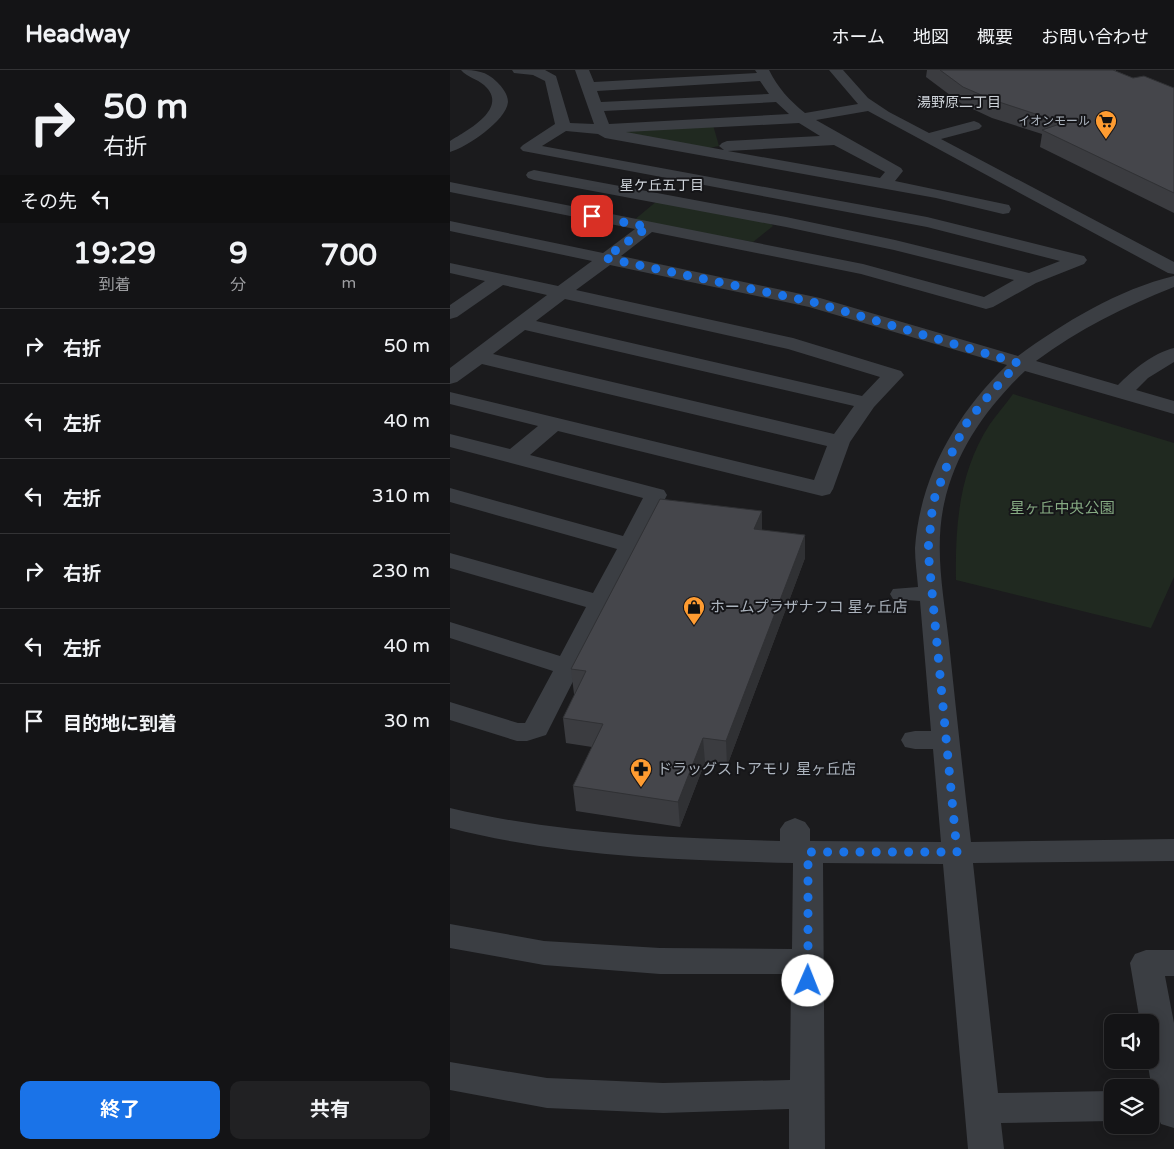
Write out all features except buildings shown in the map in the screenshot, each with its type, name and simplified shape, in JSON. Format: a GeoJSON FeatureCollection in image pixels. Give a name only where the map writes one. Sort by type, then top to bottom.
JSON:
{"type":"FeatureCollection","features":[{"type":"Feature","properties":{"kind":"street"},"geometry":{"type":"LineString","coordinates":[[450,147],[487,124],[500,106],[500,96],[493,84],[468,70]]}},
{"type":"Feature","properties":{"kind":"street"},"geometry":{"type":"LineString","coordinates":[[519,70],[536,72],[551,70]]}},
{"type":"Feature","properties":{"kind":"street"},"geometry":{"type":"LineString","coordinates":[[582,70],[605,132],[936,193],[1003,209]]}},
{"type":"Feature","properties":{"kind":"street"},"geometry":{"type":"LineString","coordinates":[[836,70],[848,87],[871,106],[1174,269]]}},
{"type":"Feature","properties":{"kind":"street"},"geometry":{"type":"LineString","coordinates":[[536,72],[551,78],[563,126]]}},
{"type":"Feature","properties":{"kind":"street"},"geometry":{"type":"LineString","coordinates":[[588,87],[763,74],[779,98],[802,118],[895,171],[883,184]]}},
{"type":"Feature","properties":{"kind":"street"},"geometry":{"type":"LineString","coordinates":[[595,107],[779,98]]}},
{"type":"Feature","properties":{"kind":"street"},"geometry":{"type":"LineString","coordinates":[[450,187],[863,269],[986,303],[1030,279],[1078,260],[973,232],[927,222],[528,148],[563,126],[581,129],[603,129],[802,118],[871,106]]}},
{"type":"Feature","properties":{"kind":"street"},"geometry":{"type":"LineString","coordinates":[[928,138],[974,126]]}},
{"type":"Feature","properties":{"kind":"street"},"geometry":{"type":"LineString","coordinates":[[709,152],[738,145],[839,140]]}},
{"type":"Feature","properties":{"kind":"street"},"geometry":{"type":"LineString","coordinates":[[500,197],[565,155]]}},
{"type":"Feature","properties":{"kind":"street"},"geometry":{"type":"LineString","coordinates":[[534,175],[786,222],[895,245],[1030,279]]}},
{"type":"Feature","properties":{"kind":"street"},"geometry":{"type":"LineString","coordinates":[[756,248],[838,176]]}},
{"type":"Feature","properties":{"kind":"street"},"geometry":{"type":"LineString","coordinates":[[973,232],[1003,209],[1044,199]]}},
{"type":"Feature","properties":{"kind":"street"},"geometry":{"type":"LineString","coordinates":[[1068,212],[1092,206]]}},
{"type":"Feature","properties":{"kind":"street"},"geometry":{"type":"LineString","coordinates":[[450,226],[813,302],[1174,408]]}},
{"type":"Feature","properties":{"kind":"street"},"geometry":{"type":"LineString","coordinates":[[450,378],[648,227]]}},
{"type":"Feature","properties":{"kind":"street"},"geometry":{"type":"LineString","coordinates":[[450,268],[793,344],[894,375],[867,403],[839,442],[822,489],[450,398]]}},
{"type":"Feature","properties":{"kind":"street"},"geometry":{"type":"LineString","coordinates":[[452,310],[500,279]]}},
{"type":"Feature","properties":{"kind":"street"},"geometry":{"type":"LineString","coordinates":[[986,1149],[984,1108],[928,550],[933,502],[946,467],[966,424],[1018,363],[1064,332],[1132,296],[1174,281]]}},
{"type":"Feature","properties":{"kind":"street"},"geometry":{"type":"LineString","coordinates":[[522,324],[867,403]]}},
{"type":"Feature","properties":{"kind":"street"},"geometry":{"type":"LineString","coordinates":[[478,357],[839,442]]}},
{"type":"Feature","properties":{"kind":"street"},"geometry":{"type":"LineString","coordinates":[[1121,392],[1141,374],[1172,357]]}},
{"type":"Feature","properties":{"kind":"street"},"geometry":{"type":"LineString","coordinates":[[514,457],[554,424]]}},
{"type":"Feature","properties":{"kind":"street"},"geometry":{"type":"LineString","coordinates":[[450,440],[656,495],[536,728],[527,732],[517,732],[450,711]]}},
{"type":"Feature","properties":{"kind":"street"},"geometry":{"type":"LineString","coordinates":[[450,495],[630,545]]}},
{"type":"Feature","properties":{"kind":"street"},"geometry":{"type":"LineString","coordinates":[[450,560],[600,603]]}},
{"type":"Feature","properties":{"kind":"street"},"geometry":{"type":"LineString","coordinates":[[902,594],[932,594]]}},
{"type":"Feature","properties":{"kind":"street"},"geometry":{"type":"LineString","coordinates":[[450,630],[568,666]]}},
{"type":"Feature","properties":{"kind":"street"},"geometry":{"type":"LineString","coordinates":[[915,740],[946,740]]}},
{"type":"Feature","properties":{"kind":"street"},"geometry":{"type":"LineString","coordinates":[[450,818],[486,828],[564,841],[635,848],[799,844],[957,852],[1174,850]]}},
{"type":"Feature","properties":{"kind":"street"},"geometry":{"type":"LineString","coordinates":[[799,844],[808,962],[807,1149]]}},
{"type":"Feature","properties":{"kind":"street"},"geometry":{"type":"LineString","coordinates":[[450,936],[544,953],[660,961],[808,962]]}},
{"type":"Feature","properties":{"kind":"street"},"geometry":{"type":"LineString","coordinates":[[1168,1107],[1146,963],[1174,963]]}},
{"type":"Feature","properties":{"kind":"street"},"geometry":{"type":"LineString","coordinates":[[450,1076],[547,1092],[663,1098],[807,1094]]}},
{"type":"Feature","properties":{"kind":"street"},"geometry":{"type":"LineString","coordinates":[[984,1108],[1104,1106]]}},
{"type":"Feature","properties":{"kind":"green space"},"geometry":{"type":"Polygon","coordinates":[[[713,125],[719,146],[705,149],[625,134],[619,129],[713,125]]]}},
{"type":"Feature","properties":{"kind":"green space"},"geometry":{"type":"Polygon","coordinates":[[[657,201],[770,223],[773,226],[753,242],[633,221],[657,201]]]}},
{"type":"Feature","properties":{"kind":"green space","name":"星ヶ丘中央公園"},"geometry":{"type":"Polygon","coordinates":[[[1013,394],[1174,443],[1174,577],[1151,628],[956,580],[958,519],[965,480],[971,461],[990,424],[1013,394]]]}},
{"type":"Feature","properties":{"kind":"place","name":"イオンモール"},"geometry":{"type":"Point","coordinates":[1106,140]}},
{"type":"Feature","properties":{"kind":"place","name":"ホームプラザナフコ 星ヶ丘店"},"geometry":{"type":"Point","coordinates":[694,626]}},
{"type":"Feature","properties":{"kind":"place","name":"ドラッグストアモリ 星ヶ丘店"},"geometry":{"type":"Point","coordinates":[641,788]}},
{"type":"Feature","properties":{"kind":"district","name":"湯野原二丁目"},"geometry":{"type":"Point","coordinates":[959,102]}},
{"type":"Feature","properties":{"kind":"district","name":"星ケ丘五丁目"},"geometry":{"type":"Point","coordinates":[662,185]}},
{"type":"Feature","properties":{"kind":"route"},"geometry":{"type":"LineString","coordinates":[[592,216],[648,227],[605,258],[813,302],[1018,363],[966,424],[953,450],[933,502],[928,550],[957,852],[808,852],[808,981]]}}]}
